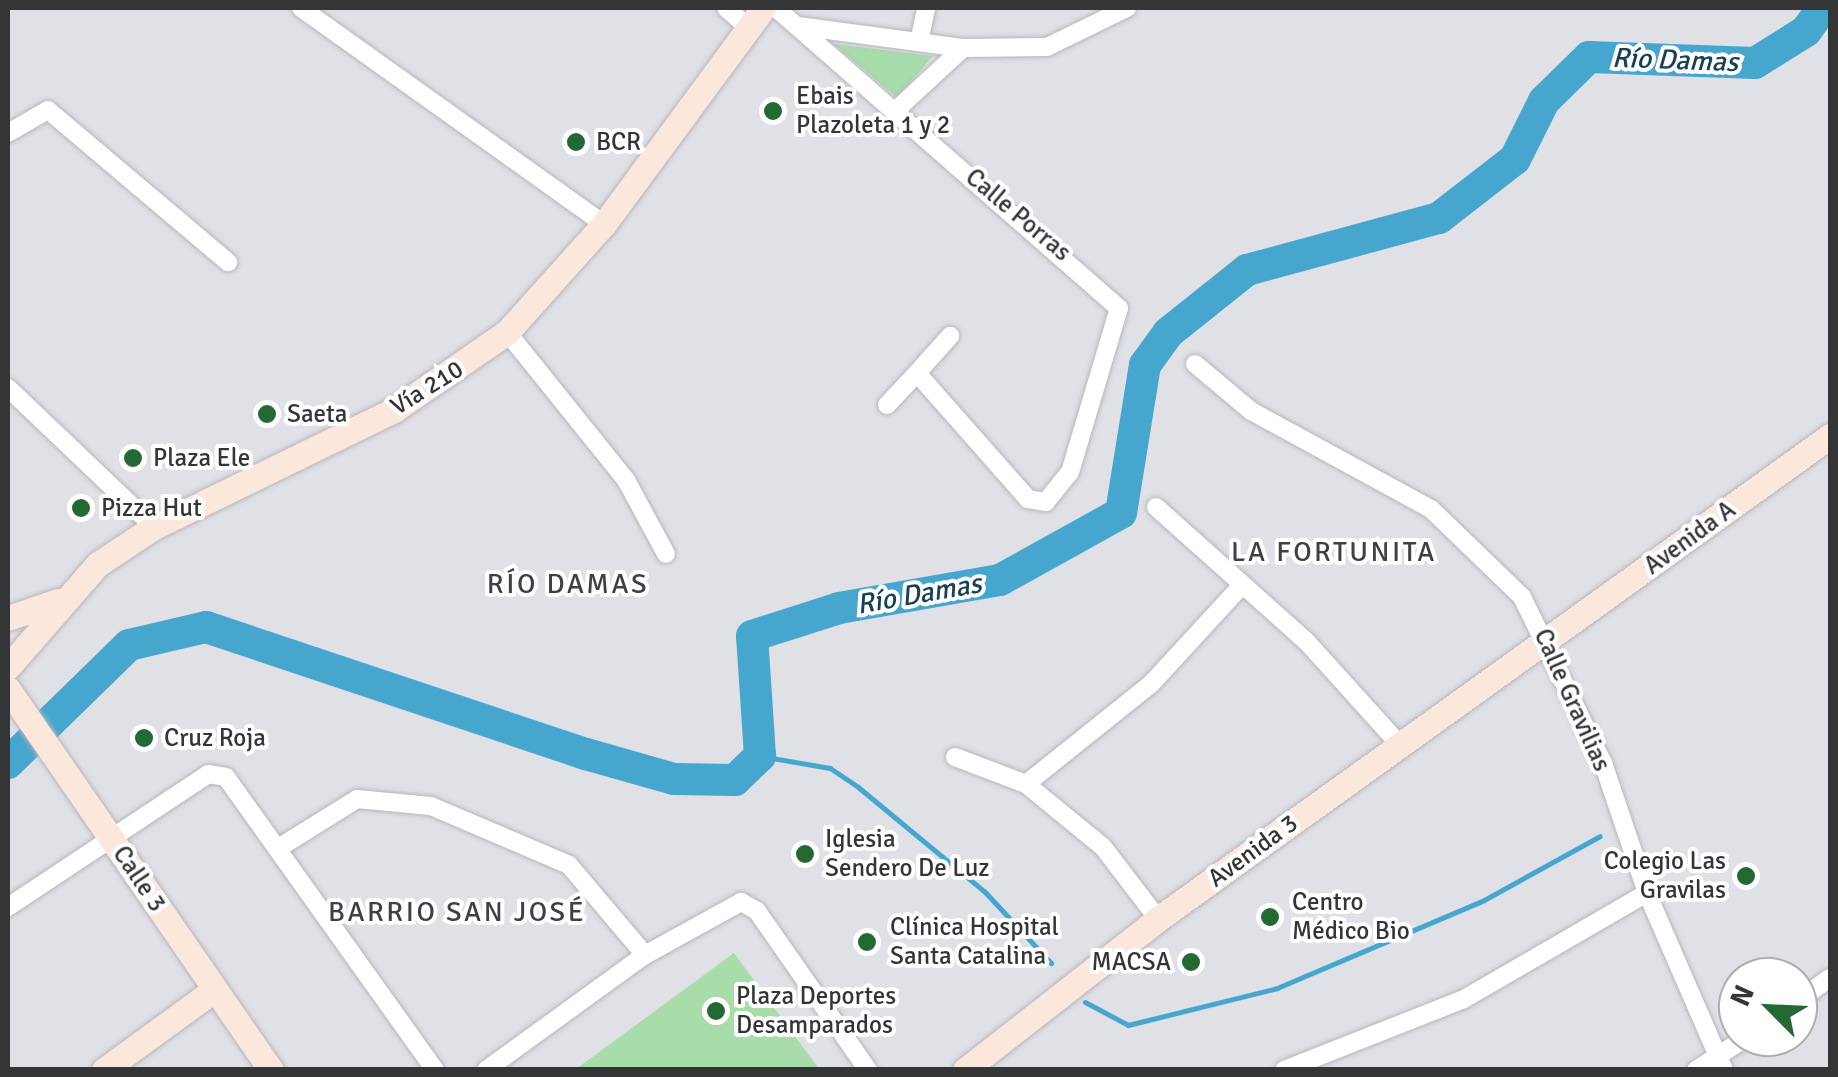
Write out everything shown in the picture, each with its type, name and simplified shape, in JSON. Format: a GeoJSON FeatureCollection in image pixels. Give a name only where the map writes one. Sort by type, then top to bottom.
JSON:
{"type":"FeatureCollection","features":[{"type":"Feature","properties":{"kind":"main road","name":"Vía 210"},"geometry":{"type":"LineString","coordinates":[[8,667],[63,599],[154,527],[394,410],[507,332],[604,224],[756,18]]}},
{"type":"Feature","properties":{"kind":"main road","name":"Avenida A"},"geometry":{"type":"LineString","coordinates":[[1548,639],[1830,436]]}},
{"type":"Feature","properties":{"kind":"main road"},"geometry":{"type":"LineString","coordinates":[[8,618],[63,599]]}},
{"type":"Feature","properties":{"kind":"main road","name":"Avenida 3"},"geometry":{"type":"LineString","coordinates":[[964,1070],[1158,919],[1548,639]]}},
{"type":"Feature","properties":{"kind":"main road","name":"Calle 3"},"geometry":{"type":"LineString","coordinates":[[8,688],[271,1070]]}},
{"type":"Feature","properties":{"kind":"main road"},"geometry":{"type":"LineString","coordinates":[[104,1070],[215,989]]}},
{"type":"Feature","properties":{"kind":"main road"},"geometry":{"type":"LineString","coordinates":[[190,1008],[234,1018]]}},
{"type":"Feature","properties":{"kind":"street"},"geometry":{"type":"LineString","coordinates":[[301,8],[604,224]]}},
{"type":"Feature","properties":{"kind":"street"},"geometry":{"type":"LineString","coordinates":[[726,8],[756,18]]}},
{"type":"Feature","properties":{"kind":"street","name":"Calle Porras"},"geometry":{"type":"LineString","coordinates":[[776,8],[1120,308],[1070,472],[1046,502],[1028,500],[917,373]]}},
{"type":"Feature","properties":{"kind":"street"},"geometry":{"type":"LineString","coordinates":[[919,42],[926,8]]}},
{"type":"Feature","properties":{"kind":"street"},"geometry":{"type":"LineString","coordinates":[[798,26],[962,48],[1047,47],[1126,8]]}},
{"type":"Feature","properties":{"kind":"street"},"geometry":{"type":"LineString","coordinates":[[895,111],[962,48]]}},
{"type":"Feature","properties":{"kind":"street"},"geometry":{"type":"LineString","coordinates":[[8,133],[48,110],[228,262]]}},
{"type":"Feature","properties":{"kind":"street"},"geometry":{"type":"LineString","coordinates":[[507,332],[626,480],[666,554]]}},
{"type":"Feature","properties":{"kind":"street"},"geometry":{"type":"LineString","coordinates":[[886,405],[950,336]]}},
{"type":"Feature","properties":{"kind":"street","name":"Calle Gravilias"},"geometry":{"type":"LineString","coordinates":[[1195,364],[1250,411],[1444,520],[1522,598],[1548,639],[1646,893],[1720,1064]]}},
{"type":"Feature","properties":{"kind":"street"},"geometry":{"type":"LineString","coordinates":[[8,388],[154,527]]}},
{"type":"Feature","properties":{"kind":"street"},"geometry":{"type":"LineString","coordinates":[[1156,508],[1242,586],[1400,745]]}},
{"type":"Feature","properties":{"kind":"street"},"geometry":{"type":"LineString","coordinates":[[1026,784],[1151,684],[1242,586]]}},
{"type":"Feature","properties":{"kind":"street"},"geometry":{"type":"LineString","coordinates":[[955,757],[1026,784],[1103,847],[1158,919]]}},
{"type":"Feature","properties":{"kind":"street"},"geometry":{"type":"LineString","coordinates":[[8,908],[108,834],[208,774],[226,777],[280,846],[435,1070]]}},
{"type":"Feature","properties":{"kind":"street"},"geometry":{"type":"LineString","coordinates":[[280,846],[357,800],[432,806],[569,865],[645,955]]}},
{"type":"Feature","properties":{"kind":"street"},"geometry":{"type":"LineString","coordinates":[[1284,1070],[1464,999],[1646,893]]}},
{"type":"Feature","properties":{"kind":"street"},"geometry":{"type":"LineString","coordinates":[[486,1070],[645,955],[741,902],[757,911],[868,1070]]}},
{"type":"Feature","properties":{"kind":"street"},"geometry":{"type":"LineString","coordinates":[[1696,1070],[1720,1064]]}},
{"type":"Feature","properties":{"kind":"green space"},"geometry":{"type":"Polygon","coordinates":[[[834,44],[933,56],[897,98],[834,44]]]}},
{"type":"Feature","properties":{"kind":"green space","name":"Plaza Deportes Desamparados"},"geometry":{"type":"Polygon","coordinates":[[[734,953],[819,1069],[576,1069],[734,953]]]}},
{"type":"Feature","properties":{"kind":"waterway","name":"Río Damas"},"geometry":{"type":"LineString","coordinates":[[8,763],[129,645],[206,627],[586,754],[674,779],[735,780],[760,756],[752,636],[839,608],[1000,580],[1121,513],[1145,365],[1168,333],[1247,270],[1439,218],[1515,159],[1544,101],[1589,57],[1755,63],[1806,31],[1823,8]]}},
{"type":"Feature","properties":{"kind":"waterway"},"geometry":{"type":"LineString","coordinates":[[760,756],[830,768],[858,787],[985,892],[1051,963]]}},
{"type":"Feature","properties":{"kind":"waterway"},"geometry":{"type":"LineString","coordinates":[[1085,1002],[1128,1025],[1277,988],[1484,900],[1600,836]]}},
{"type":"Feature","properties":{"kind":"place","name":"Ebais Plazoleta 1 y 2"},"geometry":{"type":"Point","coordinates":[773,111]}},
{"type":"Feature","properties":{"kind":"place","name":"BCR"},"geometry":{"type":"Point","coordinates":[576,142]}},
{"type":"Feature","properties":{"kind":"place","name":"Saeta"},"geometry":{"type":"Point","coordinates":[267,414]}},
{"type":"Feature","properties":{"kind":"place","name":"Plaza Ele"},"geometry":{"type":"Point","coordinates":[133,458]}},
{"type":"Feature","properties":{"kind":"place","name":"Pizza Hut"},"geometry":{"type":"Point","coordinates":[81,508]}},
{"type":"Feature","properties":{"kind":"place","name":"Cruz Roja"},"geometry":{"type":"Point","coordinates":[144,738]}},
{"type":"Feature","properties":{"kind":"place","name":"Iglesia Sendero De Luz"},"geometry":{"type":"Point","coordinates":[805,854]}},
{"type":"Feature","properties":{"kind":"place","name":"Colegio Las Gravilas"},"geometry":{"type":"Point","coordinates":[1746,876]}},
{"type":"Feature","properties":{"kind":"place","name":"Centro Médico Bio"},"geometry":{"type":"Point","coordinates":[1270,917]}},
{"type":"Feature","properties":{"kind":"place","name":"Clínica Hospital Santa Catalina"},"geometry":{"type":"Point","coordinates":[867,942]}},
{"type":"Feature","properties":{"kind":"place","name":"MACSA"},"geometry":{"type":"Point","coordinates":[1191,962]}},
{"type":"Feature","properties":{"kind":"place","name":"Plaza Deportes Desamparados"},"geometry":{"type":"Point","coordinates":[716,1011]}},
{"type":"Feature","properties":{"kind":"district","name":"LA FORTUNITA"},"geometry":{"type":"Point","coordinates":[1334,552]}},
{"type":"Feature","properties":{"kind":"district","name":"RÍO DAMAS"},"geometry":{"type":"Point","coordinates":[568,584]}},
{"type":"Feature","properties":{"kind":"district","name":"BARRIO SAN JOSÉ"},"geometry":{"type":"Point","coordinates":[457,912]}}]}
